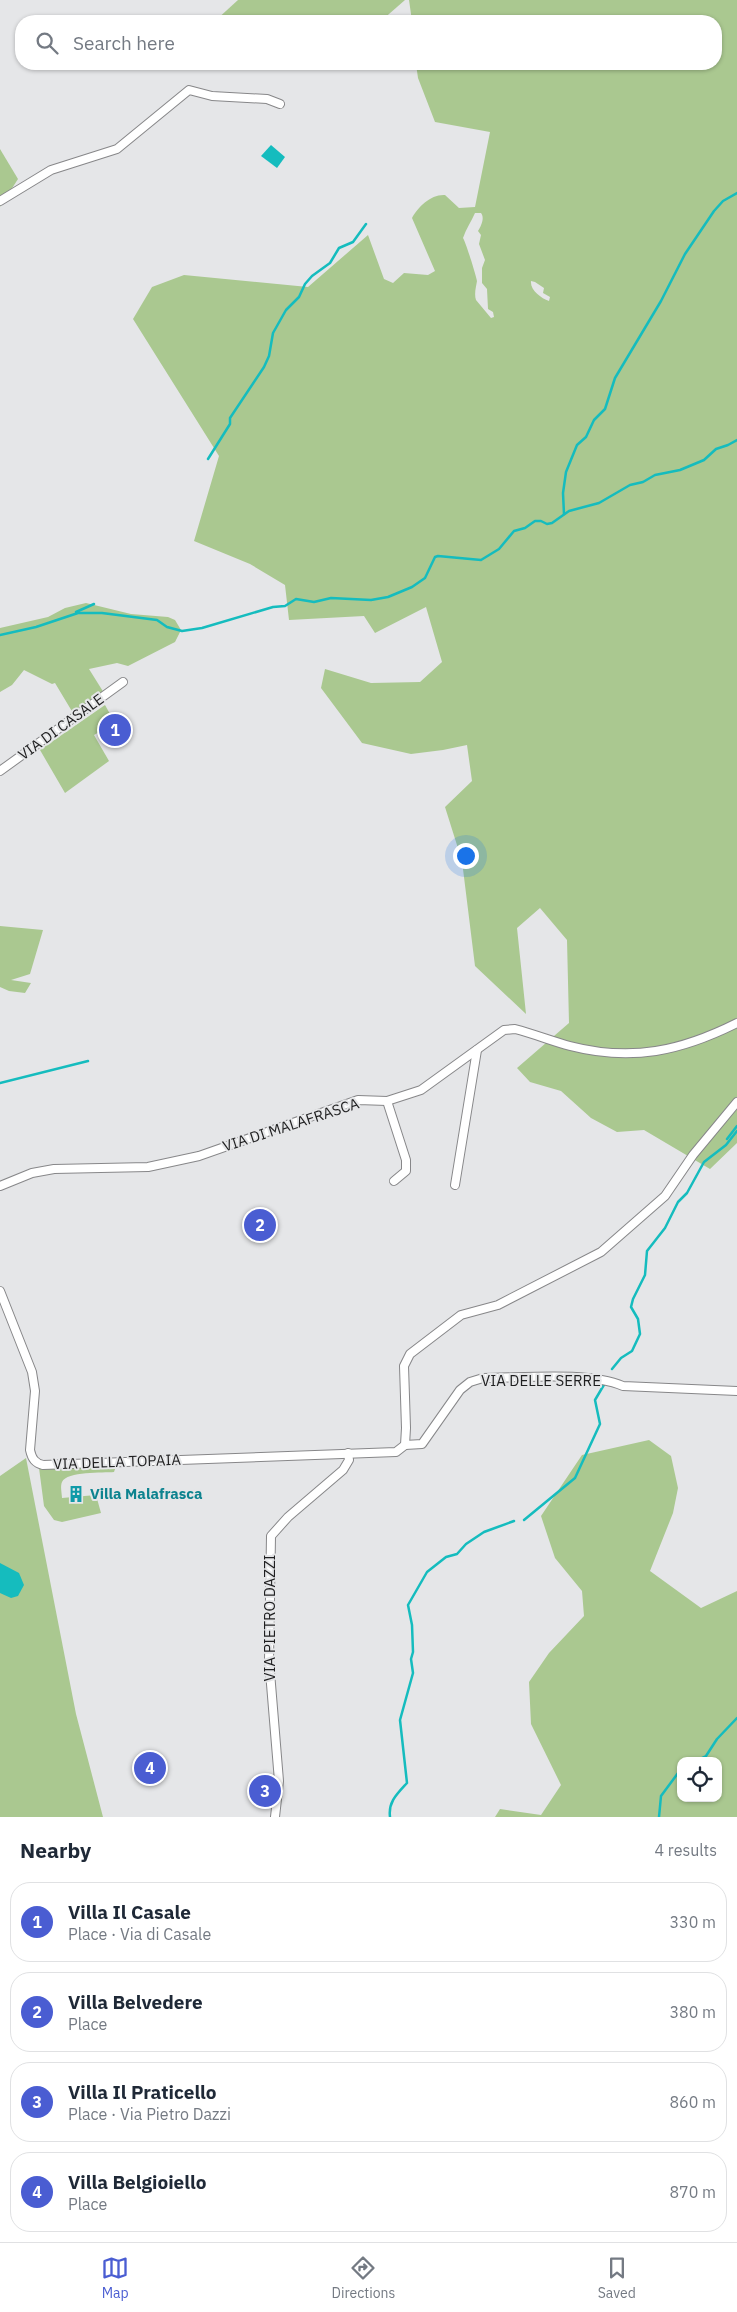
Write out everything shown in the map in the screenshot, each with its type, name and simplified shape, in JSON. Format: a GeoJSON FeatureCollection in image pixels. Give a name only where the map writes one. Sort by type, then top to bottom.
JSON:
{"type":"FeatureCollection","features":[{"type":"Feature","properties":{"kind":"street"},"geometry":{"type":"LineString","coordinates":[[0,200],[51,170],[117,149],[189,90],[212,96],[267,99],[280,104]]}},
{"type":"Feature","properties":{"kind":"street","name":"VIA DI CASALE"},"geometry":{"type":"LineString","coordinates":[[0,771],[123,682]]}},
{"type":"Feature","properties":{"kind":"street","name":"VIA DI MALAFRASCA"},"geometry":{"type":"LineString","coordinates":[[0,1186],[32,1173],[54,1169],[148,1167],[247,1140],[358,1100],[387,1101],[421,1090],[504,1030],[515,1029],[588,1050],[632,1055],[645,1054],[712,1035],[737,1023]]}},
{"type":"Feature","properties":{"kind":"street"},"geometry":{"type":"LineString","coordinates":[[455,1185],[477,1050]]}},
{"type":"Feature","properties":{"kind":"street"},"geometry":{"type":"LineString","coordinates":[[387,1101],[406,1160],[406,1171],[394,1181]]}},
{"type":"Feature","properties":{"kind":"street"},"geometry":{"type":"LineString","coordinates":[[348,1453],[396,1452],[404,1445],[406,1428],[404,1366],[410,1354],[461,1315],[498,1305],[600,1252],[665,1196],[693,1155],[737,1102]]}},
{"type":"Feature","properties":{"kind":"street","name":"VIA DELLA TOPAIA"},"geometry":{"type":"LineString","coordinates":[[0,1291],[32,1372],[34,1418],[30,1450],[37,1464],[348,1453]]}},
{"type":"Feature","properties":{"kind":"street","name":"VIA DELLE SERRE"},"geometry":{"type":"LineString","coordinates":[[404,1445],[422,1444],[460,1390],[470,1382],[484,1378],[593,1378],[611,1381],[623,1386],[737,1390]]}},
{"type":"Feature","properties":{"kind":"street","name":"VIA PIETRO DAZZI"},"geometry":{"type":"LineString","coordinates":[[275,1817],[279,1781],[269,1660],[271,1536],[288,1517],[343,1470],[349,1460],[348,1453]]}},
{"type":"Feature","properties":{"kind":"green space"},"geometry":{"type":"Polygon","coordinates":[[[238,0],[405,0],[388,15],[222,15],[238,0]]]}},
{"type":"Feature","properties":{"kind":"green space"},"geometry":{"type":"Polygon","coordinates":[[[409,0],[737,0],[737,1143],[710,1169],[644,1130],[617,1132],[591,1118],[561,1091],[530,1082],[517,1068],[569,1023],[567,940],[540,908],[517,928],[526,1014],[475,966],[462,861],[445,807],[472,781],[467,745],[411,754],[362,743],[321,688],[325,669],[371,683],[420,682],[442,662],[426,607],[375,633],[364,616],[289,620],[285,585],[250,564],[194,541],[219,456],[133,319],[152,287],[184,275],[308,287],[368,235],[384,279],[393,283],[404,273],[428,275],[435,271],[412,218],[426,202],[440,195],[445,195],[459,208],[475,207],[490,132],[435,122],[418,78],[417,70],[722,70],[722,15],[411,15],[409,0]],[[475,213],[463,238],[477,281],[476,300],[491,318],[494,317],[493,312],[488,309],[487,289],[482,283],[482,268],[485,260],[479,244],[481,235],[478,231],[483,220],[481,213],[475,213]],[[531,281],[532,288],[549,301],[550,297],[543,293],[544,288],[531,281]]]}},
{"type":"Feature","properties":{"kind":"green space"},"geometry":{"type":"Polygon","coordinates":[[[0,149],[18,179],[0,207],[0,149]]]}},
{"type":"Feature","properties":{"kind":"green space"},"geometry":{"type":"Polygon","coordinates":[[[86,603],[131,614],[168,617],[175,620],[181,630],[175,642],[128,666],[117,663],[89,669],[104,693],[73,713],[55,683],[52,684],[24,670],[12,685],[0,692],[0,628],[48,617],[65,608],[86,603]]]}},
{"type":"Feature","properties":{"kind":"green space"},"geometry":{"type":"Polygon","coordinates":[[[105,705],[115,723],[94,735],[109,761],[65,793],[40,750],[105,705]]]}},
{"type":"Feature","properties":{"kind":"green space"},"geometry":{"type":"Polygon","coordinates":[[[0,926],[43,930],[30,974],[11,980],[31,983],[25,993],[9,991],[0,987],[0,926]]]}},
{"type":"Feature","properties":{"kind":"green space"},"geometry":{"type":"Polygon","coordinates":[[[649,1440],[671,1456],[678,1488],[673,1513],[650,1571],[701,1608],[737,1591],[737,1817],[495,1817],[500,1809],[541,1815],[561,1785],[531,1724],[529,1682],[549,1653],[584,1616],[582,1591],[555,1558],[541,1516],[582,1455],[649,1440]]]}},
{"type":"Feature","properties":{"kind":"green space"},"geometry":{"type":"Polygon","coordinates":[[[26,1458],[76,1714],[103,1817],[0,1817],[0,1476],[26,1458]]]}},
{"type":"Feature","properties":{"kind":"green space"},"geometry":{"type":"Polygon","coordinates":[[[116,1466],[114,1472],[78,1474],[65,1478],[61,1484],[62,1498],[96,1495],[101,1513],[62,1522],[54,1520],[44,1506],[39,1468],[116,1466]]]}},
{"type":"Feature","properties":{"kind":"water"},"geometry":{"type":"Polygon","coordinates":[[[271,145],[285,157],[277,168],[261,156],[271,145]]]}},
{"type":"Feature","properties":{"kind":"water"},"geometry":{"type":"Polygon","coordinates":[[[0,1563],[19,1573],[24,1585],[18,1596],[11,1598],[0,1593],[0,1563]]]}},
{"type":"Feature","properties":{"kind":"waterway"},"geometry":{"type":"LineString","coordinates":[[564,514],[563,493],[566,472],[577,445],[586,437],[594,420],[605,409],[615,378],[661,301],[685,254],[714,211],[723,201],[737,193]]}},
{"type":"Feature","properties":{"kind":"waterway"},"geometry":{"type":"LineString","coordinates":[[208,459],[230,424],[230,418],[264,367],[269,356],[273,333],[286,310],[299,297],[305,284],[312,276],[330,263],[339,248],[353,242],[366,224]]}},
{"type":"Feature","properties":{"kind":"waterway"},"geometry":{"type":"LineString","coordinates":[[0,635],[36,627],[78,613],[102,613],[157,620],[167,627],[182,631],[202,628],[273,607],[285,606],[296,599],[314,602],[331,598],[371,600],[388,597],[412,587],[425,578],[435,557],[481,560],[499,549],[514,531],[525,528],[535,521],[547,524],[552,523],[569,511],[599,503],[630,485],[643,482],[655,475],[680,470],[704,460],[716,449],[737,440]]}},
{"type":"Feature","properties":{"kind":"waterway"},"geometry":{"type":"LineString","coordinates":[[76,612],[94,604]]}},
{"type":"Feature","properties":{"kind":"waterway"},"geometry":{"type":"LineString","coordinates":[[0,1083],[88,1061]]}},
{"type":"Feature","properties":{"kind":"waterway"},"geometry":{"type":"LineString","coordinates":[[727,1139],[737,1126]]}},
{"type":"Feature","properties":{"kind":"waterway"},"geometry":{"type":"LineString","coordinates":[[612,1369],[621,1358],[632,1351],[640,1334],[638,1319],[631,1307],[645,1275],[647,1251],[665,1228],[678,1202],[687,1193],[704,1162],[726,1145],[737,1131]]}},
{"type":"Feature","properties":{"kind":"waterway"},"geometry":{"type":"LineString","coordinates":[[524,1520],[575,1478],[600,1424],[595,1400],[605,1383]]}},
{"type":"Feature","properties":{"kind":"waterway"},"geometry":{"type":"LineString","coordinates":[[390,1817],[390,1807],[407,1783],[400,1720],[413,1673],[411,1659],[413,1652],[412,1625],[408,1605],[427,1572],[446,1557],[457,1554],[466,1544],[484,1532],[514,1521]]}},
{"type":"Feature","properties":{"kind":"waterway"},"geometry":{"type":"LineString","coordinates":[[704,1757],[717,1739],[737,1718]]}},
{"type":"Feature","properties":{"kind":"waterway"},"geometry":{"type":"LineString","coordinates":[[659,1817],[661,1796],[677,1774]]}},
{"type":"Feature","properties":{"kind":"place","name":"Villa Il Casale"},"geometry":{"type":"Point","coordinates":[115,730]}},
{"type":"Feature","properties":{"kind":"place","name":"Villa Belvedere"},"geometry":{"type":"Point","coordinates":[260,1225]}},
{"type":"Feature","properties":{"kind":"place","name":"Villa Malafrasca"},"geometry":{"type":"Point","coordinates":[76,1494]}},
{"type":"Feature","properties":{"kind":"place","name":"Villa Belgioiello"},"geometry":{"type":"Point","coordinates":[150,1768]}},
{"type":"Feature","properties":{"kind":"place","name":"Villa Il Praticello"},"geometry":{"type":"Point","coordinates":[265,1791]}}]}
